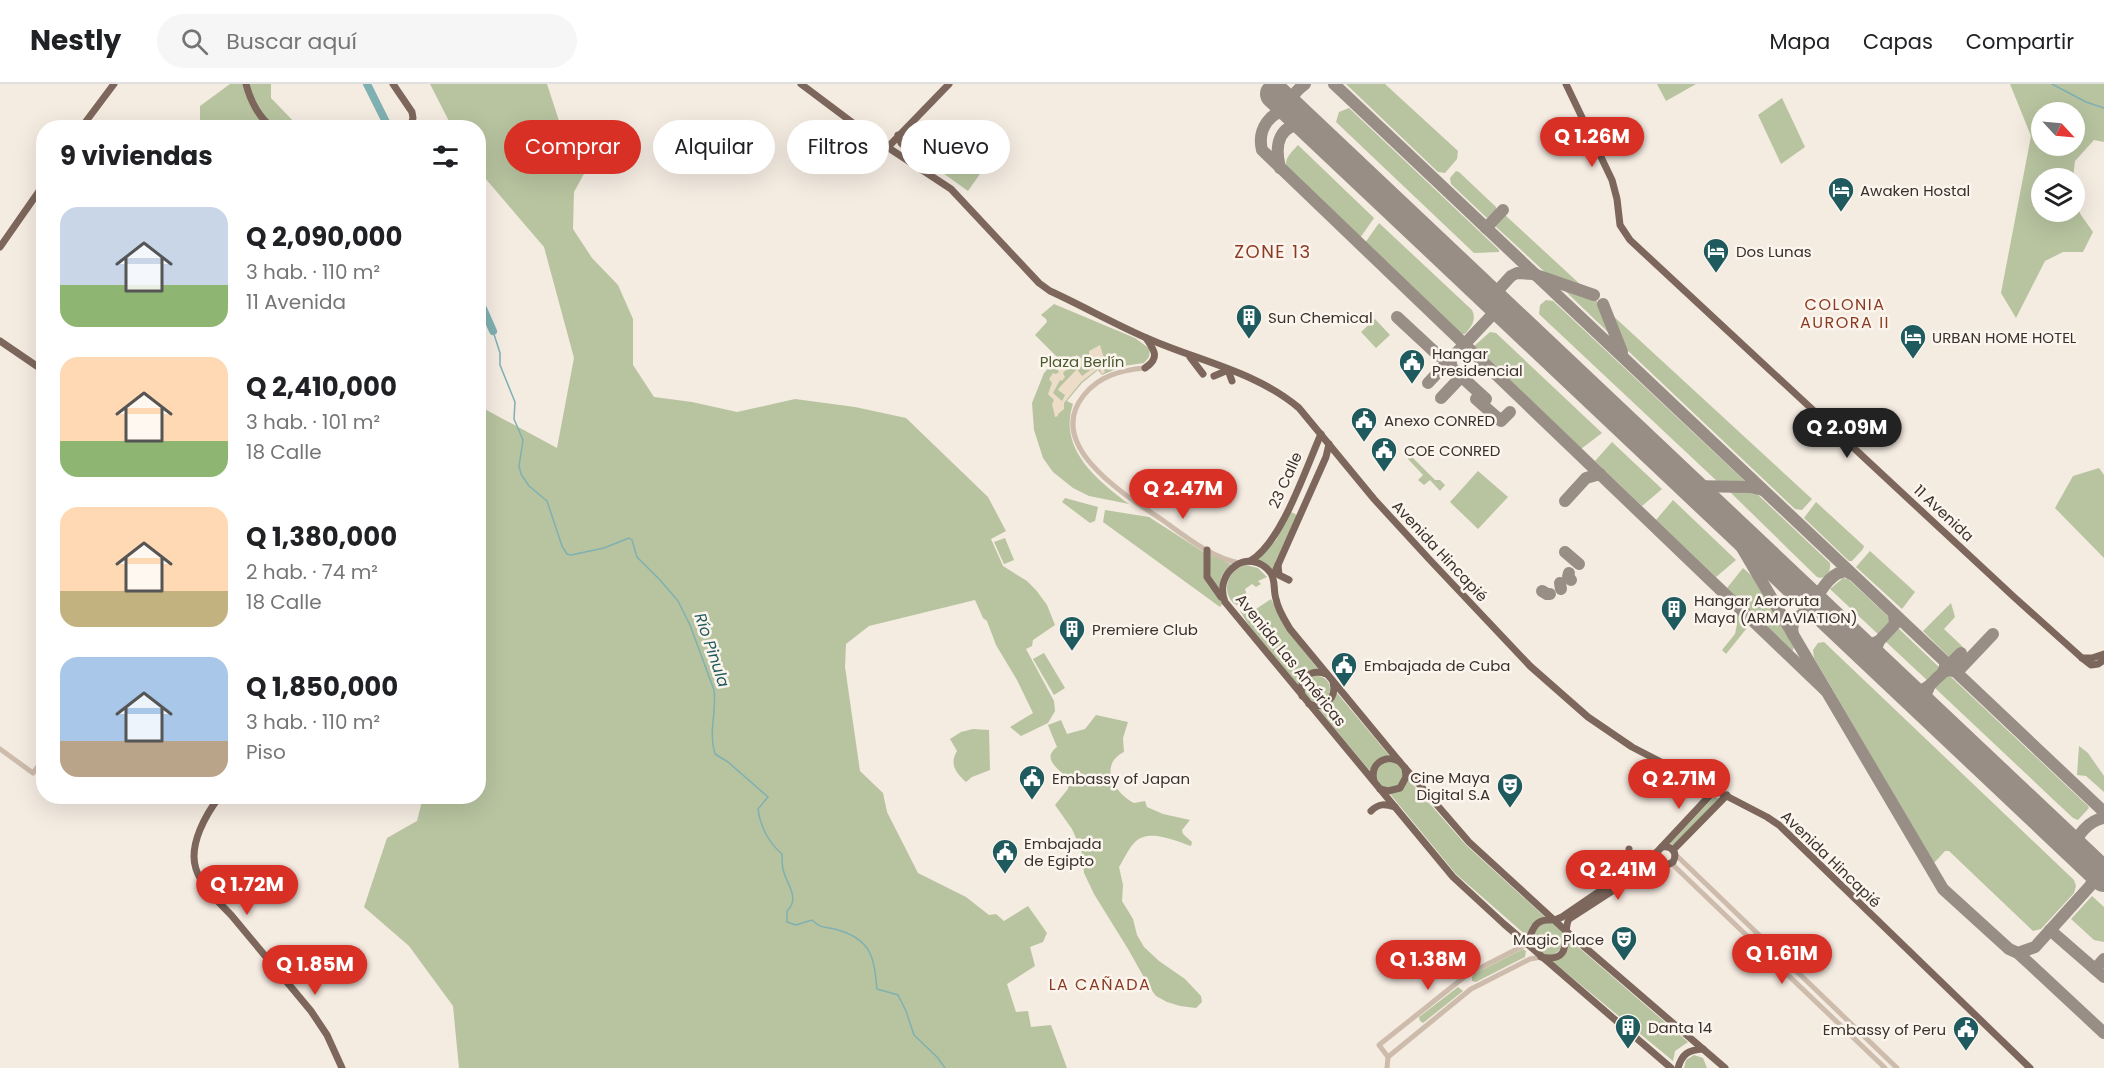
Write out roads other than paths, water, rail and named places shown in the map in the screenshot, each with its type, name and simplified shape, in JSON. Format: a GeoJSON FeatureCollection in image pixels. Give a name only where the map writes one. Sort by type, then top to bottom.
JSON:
{"type":"FeatureCollection","features":[{"type":"Feature","properties":{"kind":"main road"},"geometry":{"type":"LineString","coordinates":[[87,120],[114,84]]}},
{"type":"Feature","properties":{"kind":"main road"},"geometry":{"type":"LineString","coordinates":[[246,84],[264,120]]}},
{"type":"Feature","properties":{"kind":"main road"},"geometry":{"type":"LineString","coordinates":[[393,84],[412,112],[411,120]]}},
{"type":"Feature","properties":{"kind":"main road","name":"Avenida Hincapié"},"geometry":{"type":"LineString","coordinates":[[801,84],[851,120]]}},
{"type":"Feature","properties":{"kind":"main road"},"geometry":{"type":"LineString","coordinates":[[889,146],[949,84]]}},
{"type":"Feature","properties":{"kind":"main road","name":"11 Avenida"},"geometry":{"type":"LineString","coordinates":[[1566,84],[1612,180],[1620,225],[1630,240],[2082,658]]}},
{"type":"Feature","properties":{"kind":"main road"},"geometry":{"type":"LineString","coordinates":[[898,135],[901,143],[937,178]]}},
{"type":"Feature","properties":{"kind":"main road","name":"Avenida Hincapié"},"geometry":{"type":"LineString","coordinates":[[889,148],[937,178],[957,195],[1044,287],[1146,338],[1266,385],[1285,396],[1299,408],[1374,500],[1539,673],[1605,730],[1632,747],[1727,795],[1779,825],[2030,1068]]}},
{"type":"Feature","properties":{"kind":"main road"},"geometry":{"type":"LineString","coordinates":[[0,247],[36,195]]}},
{"type":"Feature","properties":{"kind":"main road"},"geometry":{"type":"LineString","coordinates":[[1144,368],[1153,362],[1155,356],[1146,338]]}},
{"type":"Feature","properties":{"kind":"main road"},"geometry":{"type":"LineString","coordinates":[[0,341],[36,366]]}},
{"type":"Feature","properties":{"kind":"main road"},"geometry":{"type":"LineString","coordinates":[[1189,356],[1203,374]]}},
{"type":"Feature","properties":{"kind":"main road"},"geometry":{"type":"LineString","coordinates":[[1214,376],[1228,370],[1233,381]]}},
{"type":"Feature","properties":{"kind":"main road","name":"23 Calle"},"geometry":{"type":"LineString","coordinates":[[1244,562],[1260,554],[1273,539],[1321,435]]}},
{"type":"Feature","properties":{"kind":"main road","name":"23 Calle"},"geometry":{"type":"LineString","coordinates":[[1273,576],[1326,457],[1329,444]]}},
{"type":"Feature","properties":{"kind":"main road"},"geometry":{"type":"LineString","coordinates":[[1326,457],[1339,456]]}},
{"type":"Feature","properties":{"kind":"main road"},"geometry":{"type":"LineString","coordinates":[[1288,507],[1301,513]]}},
{"type":"Feature","properties":{"kind":"main road"},"geometry":{"type":"LineString","coordinates":[[1207,550],[1207,577],[1225,602]]}},
{"type":"Feature","properties":{"kind":"main road"},"geometry":{"type":"LineString","coordinates":[[1244,562],[1264,566],[1273,576]]}},
{"type":"Feature","properties":{"kind":"main road","name":"Avenida Las Américas"},"geometry":{"type":"LineString","coordinates":[[1244,562],[1229,570],[1222,582],[1222,596],[1225,602],[1453,877],[1541,957],[1671,1068]]}},
{"type":"Feature","properties":{"kind":"main road"},"geometry":{"type":"LineString","coordinates":[[1278,563],[1279,575],[1288,580]]}},
{"type":"Feature","properties":{"kind":"main road","name":"Avenida Las Américas"},"geometry":{"type":"LineString","coordinates":[[1273,576],[1275,598],[1290,628],[1469,842],[1566,931],[1725,1068]]}},
{"type":"Feature","properties":{"kind":"main road"},"geometry":{"type":"LineString","coordinates":[[2082,658],[2104,654]]}},
{"type":"Feature","properties":{"kind":"main road"},"geometry":{"type":"LineString","coordinates":[[2082,658],[2091,665],[2104,660]]}},
{"type":"Feature","properties":{"kind":"main road"},"geometry":{"type":"LineString","coordinates":[[1321,672],[1331,679],[1334,694],[1328,703],[1318,706],[1304,700],[1301,686],[1306,676],[1321,672]]}},
{"type":"Feature","properties":{"kind":"main road"},"geometry":{"type":"LineString","coordinates":[[1374,782],[1374,768],[1380,761],[1389,758],[1399,761]]}},
{"type":"Feature","properties":{"kind":"main road"},"geometry":{"type":"LineString","coordinates":[[1380,789],[1392,791],[1400,788],[1406,777],[1404,767]]}},
{"type":"Feature","properties":{"kind":"main road"},"geometry":{"type":"LineString","coordinates":[[1527,944],[1536,924],[1543,921],[1555,921],[1660,850],[1715,790]]}},
{"type":"Feature","properties":{"kind":"main road"},"geometry":{"type":"LineString","coordinates":[[1541,957],[1553,957],[1562,952],[1567,942],[1566,931],[1569,919],[1654,864],[1671,863],[1674,852],[1727,795]]}},
{"type":"Feature","properties":{"kind":"main road"},"geometry":{"type":"LineString","coordinates":[[214,804],[201,825],[197,838],[194,861],[198,875],[225,915],[311,1011],[334,1048],[342,1068]]}},
{"type":"Feature","properties":{"kind":"main road"},"geometry":{"type":"LineString","coordinates":[[1371,811],[1375,806],[1384,804],[1395,807]]}},
{"type":"Feature","properties":{"kind":"main road"},"geometry":{"type":"LineString","coordinates":[[1660,850],[1668,847],[1674,852]]}},
{"type":"Feature","properties":{"kind":"main road"},"geometry":{"type":"LineString","coordinates":[[1629,849],[1629,872]]}},
{"type":"Feature","properties":{"kind":"main road"},"geometry":{"type":"LineString","coordinates":[[1660,850],[1657,859],[1662,864]]}},
{"type":"Feature","properties":{"kind":"main road"},"geometry":{"type":"LineString","coordinates":[[1678,1068],[1684,1054],[1703,1049]]}},
{"type":"Feature","properties":{"kind":"main road"},"geometry":{"type":"LineString","coordinates":[[1712,1057],[1712,1068]]}},
{"type":"Feature","properties":{"kind":"street"},"geometry":{"type":"LineString","coordinates":[[1144,368],[1124,371],[1102,379],[1089,388],[1076,407],[1073,419],[1075,436],[1088,461],[1104,478],[1207,550],[1221,557],[1244,562]]}},
{"type":"Feature","properties":{"kind":"street"},"geometry":{"type":"LineString","coordinates":[[0,749],[33,773],[36,769]]}},
{"type":"Feature","properties":{"kind":"street"},"geometry":{"type":"LineString","coordinates":[[1674,852],[1897,1068]]}},
{"type":"Feature","properties":{"kind":"street"},"geometry":{"type":"LineString","coordinates":[[1671,863],[1885,1068]]}},
{"type":"Feature","properties":{"kind":"street"},"geometry":{"type":"LineString","coordinates":[[1387,1068],[1388,1057],[1378,1045],[1468,974],[1527,944]]}},
{"type":"Feature","properties":{"kind":"street"},"geometry":{"type":"LineString","coordinates":[[1388,1057],[1471,989],[1530,959],[1541,957]]}},
{"type":"Feature","properties":{"kind":"waterway","name":"Río Pinula"},"geometry":{"type":"LineString","coordinates":[[367,84],[385,120]]}},
{"type":"Feature","properties":{"kind":"waterway"},"geometry":{"type":"LineString","coordinates":[[2052,84],[2086,102],[2104,108]]}},
{"type":"Feature","properties":{"kind":"waterway","name":"Río Pinula"},"geometry":{"type":"LineString","coordinates":[[486,315],[493,331]]}},
{"type":"Feature","properties":{"kind":"waterway","name":"Río Pinula"},"geometry":{"type":"LineString","coordinates":[[493,331],[500,353],[500,365],[515,402],[514,419],[523,440],[519,466],[521,474],[529,486],[547,501],[562,546],[567,554],[604,548],[629,538],[632,540],[637,557],[678,601],[690,625],[714,690],[712,737],[715,754],[728,762],[768,797],[758,809],[766,834],[782,854],[783,869],[793,896],[793,901],[787,911],[787,922],[796,925],[812,920],[821,927],[834,929],[858,939],[872,959],[877,989],[898,995],[914,1035],[945,1068]]}},
{"type":"Feature","properties":{"kind":"place","name":"Awaken Hostal"},"geometry":{"type":"Point","coordinates":[1841,213]}},
{"type":"Feature","properties":{"kind":"place","name":"Dos Lunas"},"geometry":{"type":"Point","coordinates":[1716,274]}},
{"type":"Feature","properties":{"kind":"place","name":"Sun Chemical"},"geometry":{"type":"Point","coordinates":[1249,340]}},
{"type":"Feature","properties":{"kind":"place","name":"URBAN HOME HOTEL"},"geometry":{"type":"Point","coordinates":[1913,360]}},
{"type":"Feature","properties":{"kind":"place","name":"Hangar Presidencial"},"geometry":{"type":"Point","coordinates":[1412,385]}},
{"type":"Feature","properties":{"kind":"place","name":"Anexo CONRED"},"geometry":{"type":"Point","coordinates":[1364,443]}},
{"type":"Feature","properties":{"kind":"place","name":"COE CONRED"},"geometry":{"type":"Point","coordinates":[1384,473]}},
{"type":"Feature","properties":{"kind":"place","name":"Hangar Aeroruta Maya (ARM AVIATION)"},"geometry":{"type":"Point","coordinates":[1674,632]}},
{"type":"Feature","properties":{"kind":"place","name":"Premiere Club"},"geometry":{"type":"Point","coordinates":[1072,652]}},
{"type":"Feature","properties":{"kind":"place","name":"Embajada de Cuba"},"geometry":{"type":"Point","coordinates":[1344,688]}},
{"type":"Feature","properties":{"kind":"place","name":"Embassy of Japan"},"geometry":{"type":"Point","coordinates":[1032,801]}},
{"type":"Feature","properties":{"kind":"place","name":"Cine Maya Digital S.A"},"geometry":{"type":"Point","coordinates":[1510,809]}},
{"type":"Feature","properties":{"kind":"place","name":"Embajada de Egipto"},"geometry":{"type":"Point","coordinates":[1005,875]}},
{"type":"Feature","properties":{"kind":"place","name":"Magic Place"},"geometry":{"type":"Point","coordinates":[1624,962]}},
{"type":"Feature","properties":{"kind":"place","name":"Danta 14"},"geometry":{"type":"Point","coordinates":[1628,1050]}},
{"type":"Feature","properties":{"kind":"place","name":"Embassy of Peru"},"geometry":{"type":"Point","coordinates":[1966,1052]}},
{"type":"Feature","properties":{"kind":"district","name":"ZONE 13"},"geometry":{"type":"Point","coordinates":[1273,251]}},
{"type":"Feature","properties":{"kind":"district","name":"COLONIA AURORA II"},"geometry":{"type":"Point","coordinates":[1845,313]}},
{"type":"Feature","properties":{"kind":"district","name":"LA CAÑADA"},"geometry":{"type":"Point","coordinates":[1100,984]}},
{"type":"Feature","properties":{"kind":"park label","name":"Plaza Berlín"},"geometry":{"type":"Point","coordinates":[1082,361]}}]}
